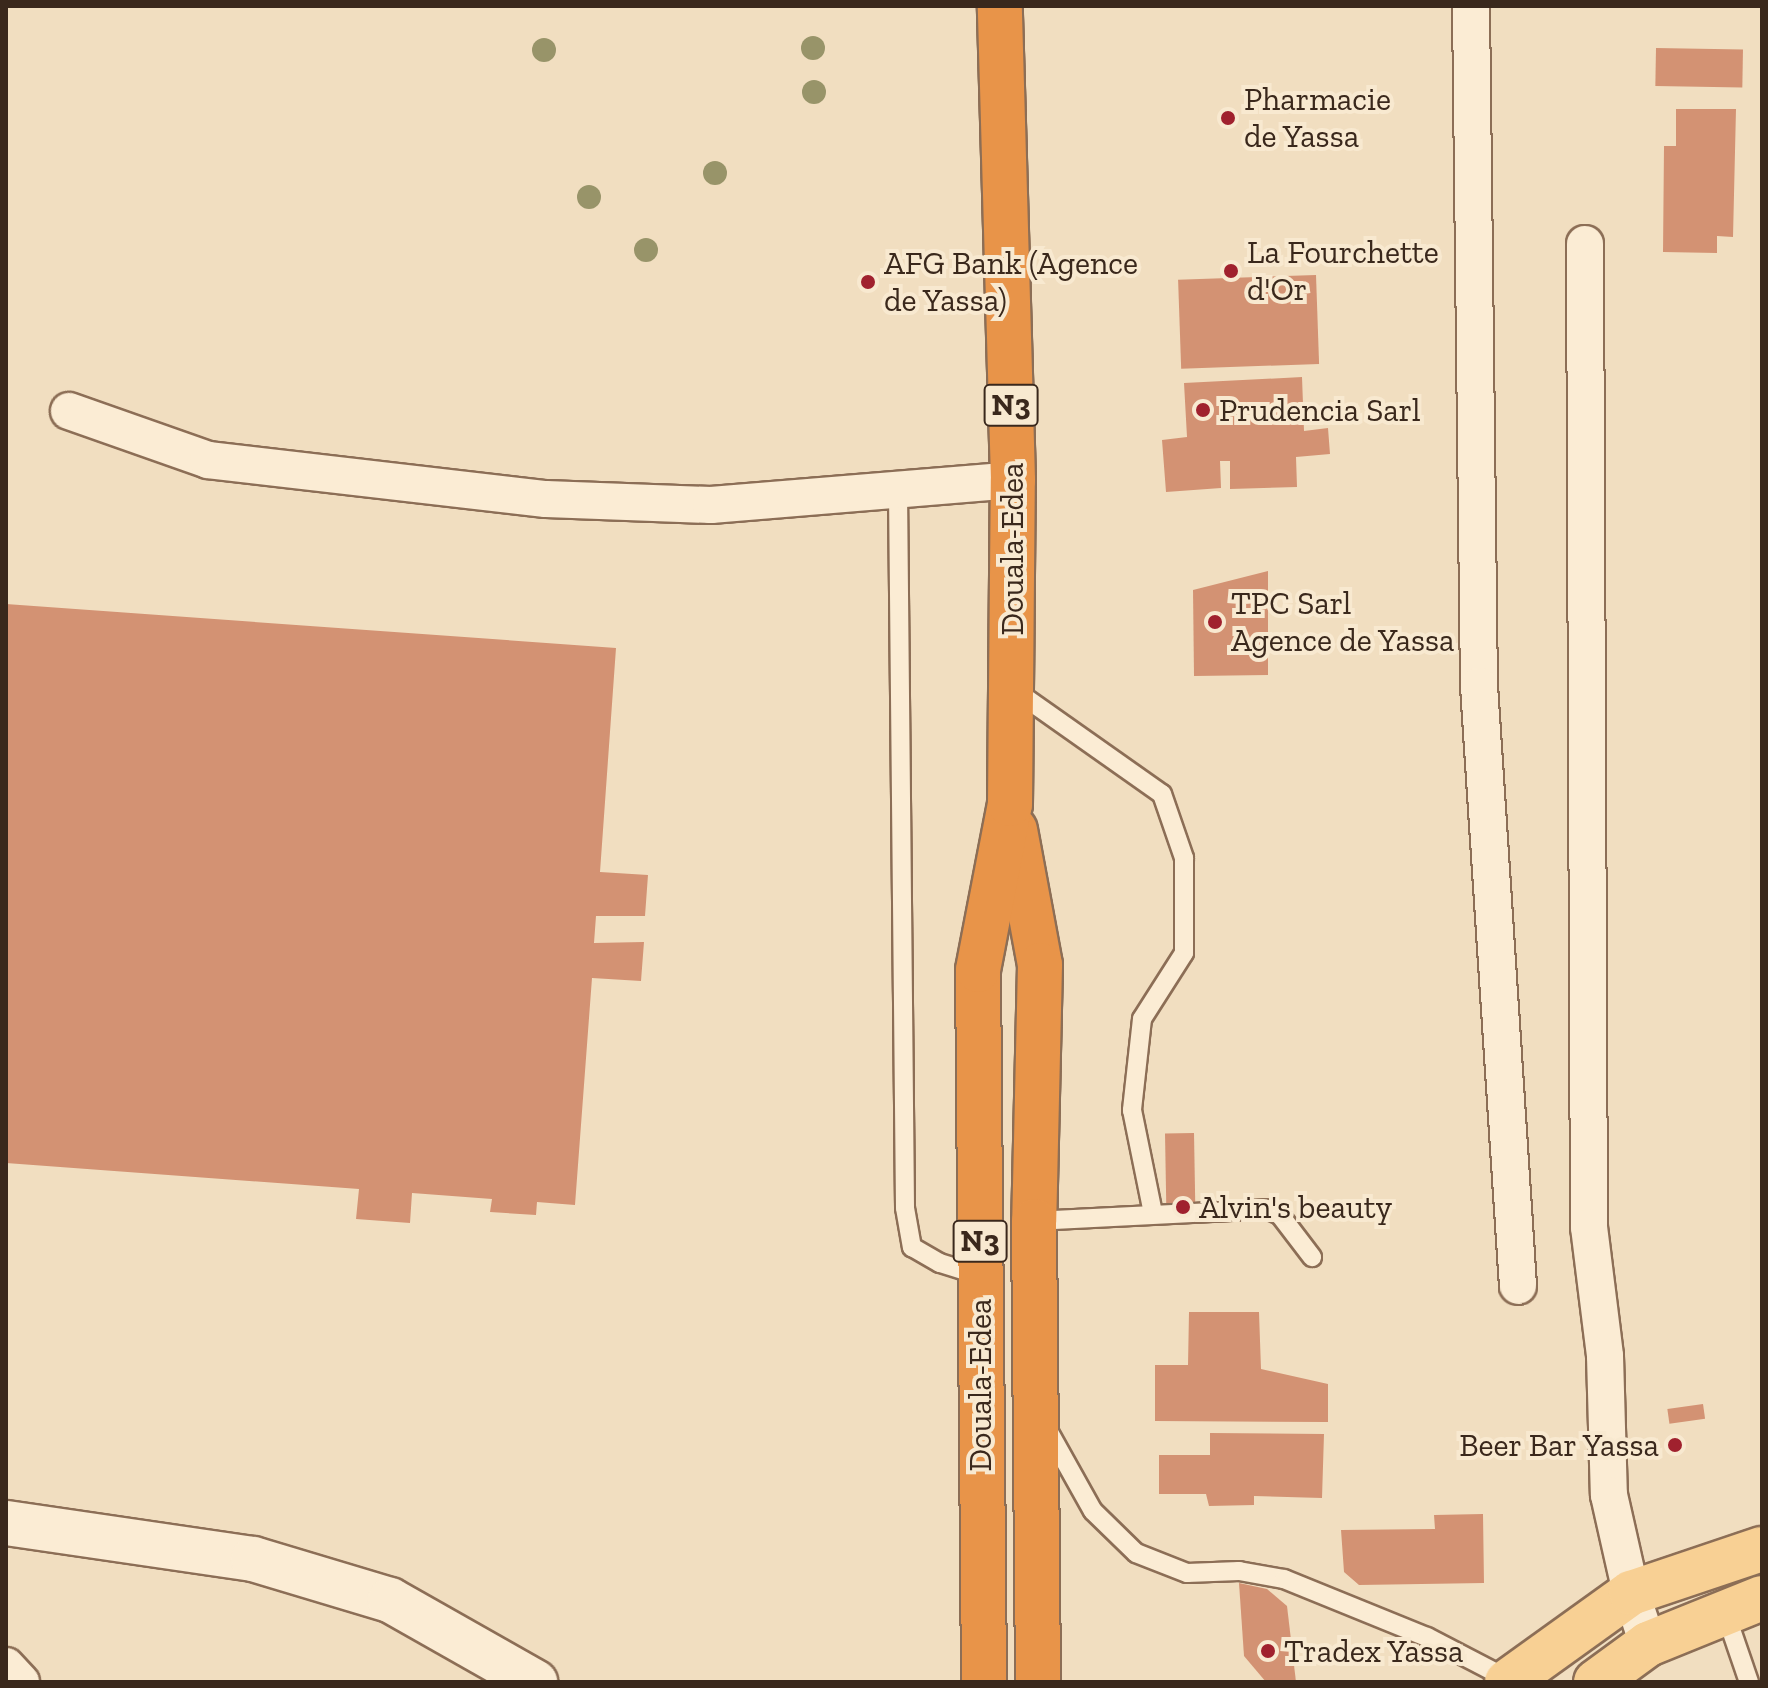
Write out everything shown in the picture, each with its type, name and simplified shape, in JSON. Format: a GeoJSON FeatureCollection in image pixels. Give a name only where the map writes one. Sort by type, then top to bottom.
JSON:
{"type":"FeatureCollection","features":[{"type":"Feature","properties":{"kind":"highway","name":"Douala-Edea"},"geometry":{"type":"LineString","coordinates":[[984,1682],[978,970],[1010,804],[1013,480],[1000,6]]}},
{"type":"Feature","properties":{"kind":"highway","name":"Douala-Edea"},"geometry":{"type":"LineString","coordinates":[[1010,804],[1040,965],[1034,1221],[1038,1682]]}},
{"type":"Feature","properties":{"kind":"main road"},"geometry":{"type":"LineString","coordinates":[[6,1523],[253,1559],[390,1600],[535,1682]]}},
{"type":"Feature","properties":{"kind":"main road"},"geometry":{"type":"LineString","coordinates":[[1509,1681],[1631,1593],[1762,1549]]}},
{"type":"Feature","properties":{"kind":"main road"},"geometry":{"type":"LineString","coordinates":[[1596,1682],[1648,1644],[1743,1603]]}},
{"type":"Feature","properties":{"kind":"street"},"geometry":{"type":"LineString","coordinates":[[1471,6],[1479,686],[1518,1286]]}},
{"type":"Feature","properties":{"kind":"street"},"geometry":{"type":"LineString","coordinates":[[1585,244],[1589,1227],[1605,1356],[1609,1495],[1631,1593],[1648,1644]]}},
{"type":"Feature","properties":{"kind":"street"},"geometry":{"type":"LineString","coordinates":[[69,411],[208,460],[546,499],[711,505],[1013,480]]}},
{"type":"Feature","properties":{"kind":"street"},"geometry":{"type":"LineString","coordinates":[[6,1666],[21,1682]]}},
{"type":"Feature","properties":{"kind":"lane"},"geometry":{"type":"LineString","coordinates":[[898,491],[905,1208],[912,1247],[940,1263],[980,1276]]}},
{"type":"Feature","properties":{"kind":"lane"},"geometry":{"type":"LineString","coordinates":[[1011,687],[1162,794],[1184,858],[1184,953],[1142,1019],[1133,1094],[1132,1110],[1153,1213]]}},
{"type":"Feature","properties":{"kind":"lane"},"geometry":{"type":"LineString","coordinates":[[1034,1221],[1267,1209],[1280,1215],[1312,1257]]}},
{"type":"Feature","properties":{"kind":"lane"},"geometry":{"type":"LineString","coordinates":[[1034,1405],[1093,1511],[1136,1553],[1187,1573],[1239,1571],[1284,1579],[1427,1637],[1509,1681]]}},
{"type":"Feature","properties":{"kind":"lane"},"geometry":{"type":"LineString","coordinates":[[1743,1603],[1749,1682]]}},
{"type":"Feature","properties":{"kind":"building"},"geometry":{"type":"Polygon","coordinates":[[[1656,48],[1743,50],[1742,88],[1655,86],[1656,48]]]}},
{"type":"Feature","properties":{"kind":"building"},"geometry":{"type":"Polygon","coordinates":[[[1676,109],[1736,109],[1733,237],[1717,236],[1717,253],[1663,252],[1664,146],[1676,146],[1676,109]]]}},
{"type":"Feature","properties":{"kind":"building"},"geometry":{"type":"Polygon","coordinates":[[[1316,275],[1319,364],[1181,369],[1178,280],[1316,275]]]}},
{"type":"Feature","properties":{"kind":"building"},"geometry":{"type":"Polygon","coordinates":[[[1302,377],[1304,431],[1328,428],[1330,454],[1296,457],[1297,487],[1230,489],[1230,461],[1220,461],[1221,488],[1166,492],[1162,440],[1187,437],[1184,383],[1302,377]]]}},
{"type":"Feature","properties":{"kind":"building"},"geometry":{"type":"Polygon","coordinates":[[[1268,571],[1268,675],[1194,676],[1193,590],[1268,571]]]}},
{"type":"Feature","properties":{"kind":"building"},"geometry":{"type":"Polygon","coordinates":[[[6,604],[616,648],[600,872],[648,875],[645,916],[596,916],[594,943],[644,942],[641,981],[592,978],[575,1205],[537,1202],[536,1215],[490,1212],[492,1199],[412,1193],[410,1223],[356,1219],[359,1189],[6,1163],[6,604]]]}},
{"type":"Feature","properties":{"kind":"building"},"geometry":{"type":"Polygon","coordinates":[[[1194,1133],[1195,1210],[1166,1210],[1165,1134],[1194,1133]]]}},
{"type":"Feature","properties":{"kind":"building"},"geometry":{"type":"Polygon","coordinates":[[[1189,1312],[1259,1312],[1261,1369],[1328,1384],[1328,1422],[1155,1421],[1155,1365],[1188,1365],[1189,1312]]]}},
{"type":"Feature","properties":{"kind":"building"},"geometry":{"type":"Polygon","coordinates":[[[1703,1404],[1705,1419],[1669,1424],[1667,1409],[1703,1404]]]}},
{"type":"Feature","properties":{"kind":"building"},"geometry":{"type":"Polygon","coordinates":[[[1210,1433],[1324,1434],[1322,1498],[1254,1496],[1254,1505],[1209,1506],[1206,1494],[1159,1494],[1159,1455],[1210,1455],[1210,1433]]]}},
{"type":"Feature","properties":{"kind":"building"},"geometry":{"type":"Polygon","coordinates":[[[1483,1514],[1484,1583],[1359,1585],[1344,1572],[1341,1530],[1435,1529],[1434,1515],[1483,1514]]]}},
{"type":"Feature","properties":{"kind":"building"},"geometry":{"type":"Polygon","coordinates":[[[1239,1583],[1267,1589],[1287,1606],[1296,1682],[1266,1682],[1244,1656],[1239,1583]]]}},
{"type":"Feature","properties":{"kind":"place","name":"Pharmacie de Yassa"},"geometry":{"type":"Point","coordinates":[1228,118]}},
{"type":"Feature","properties":{"kind":"place","name":"La Fourchette d'Or"},"geometry":{"type":"Point","coordinates":[1231,271]}},
{"type":"Feature","properties":{"kind":"place","name":"AFG Bank (Agence de Yassa)"},"geometry":{"type":"Point","coordinates":[868,282]}},
{"type":"Feature","properties":{"kind":"place","name":"Prudencia Sarl"},"geometry":{"type":"Point","coordinates":[1203,410]}},
{"type":"Feature","properties":{"kind":"place","name":"TPC Sarl Agence de Yassa"},"geometry":{"type":"Point","coordinates":[1215,622]}},
{"type":"Feature","properties":{"kind":"place","name":"Alvin's beauty"},"geometry":{"type":"Point","coordinates":[1183,1207]}},
{"type":"Feature","properties":{"kind":"place","name":"Beer Bar Yassa"},"geometry":{"type":"Point","coordinates":[1675,1445]}},
{"type":"Feature","properties":{"kind":"place","name":"Tradex Yassa"},"geometry":{"type":"Point","coordinates":[1268,1651]}}]}
